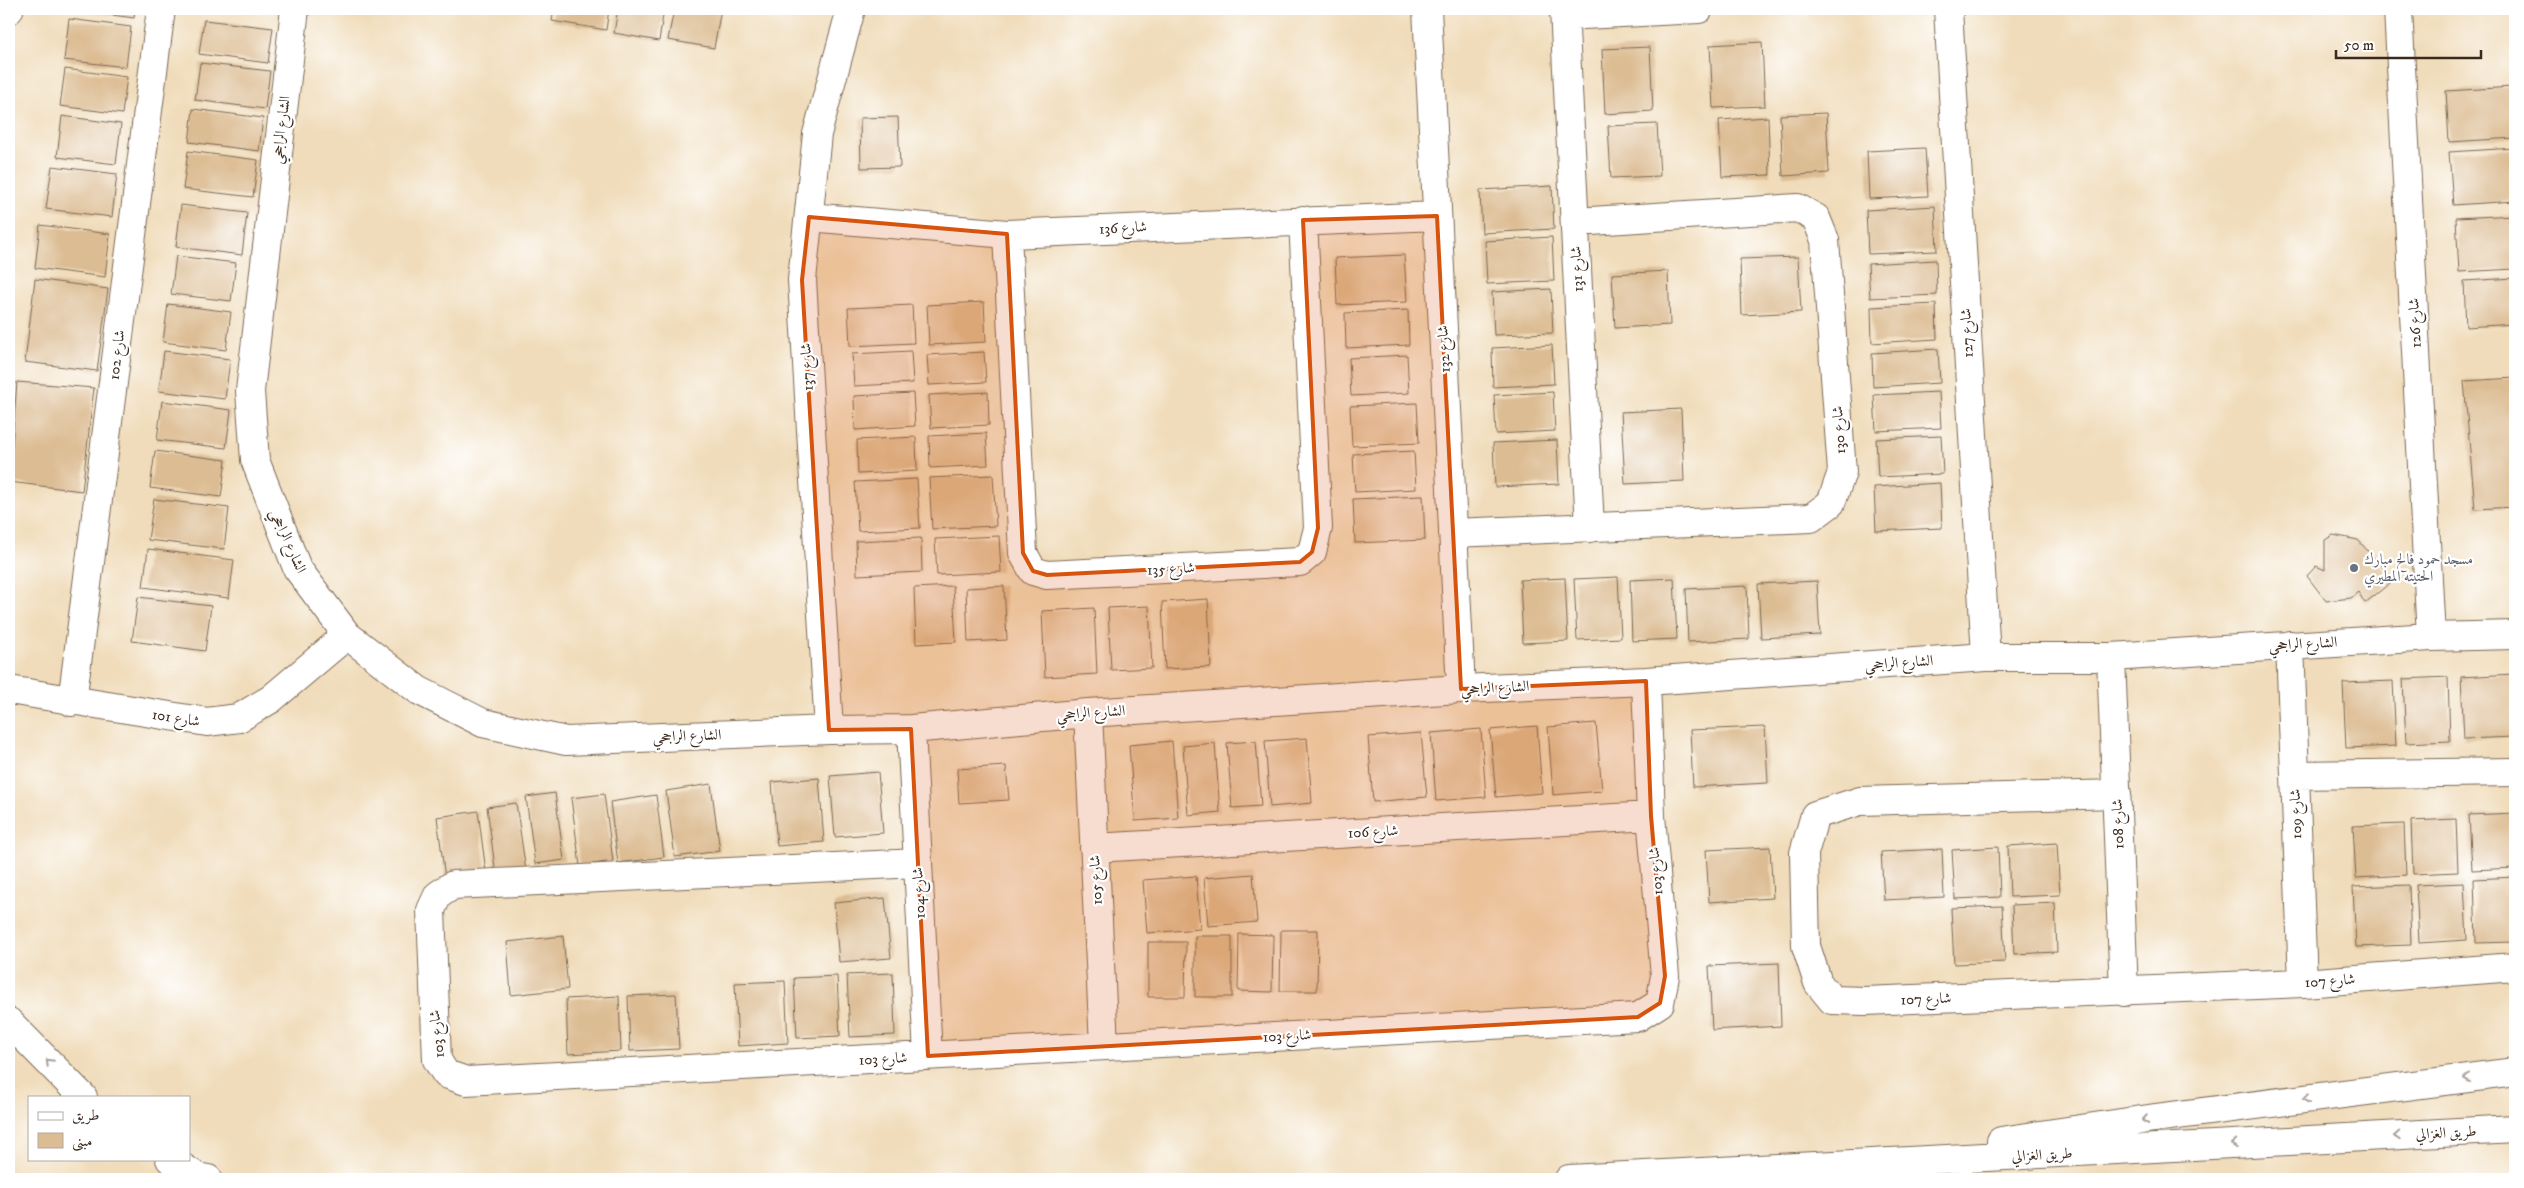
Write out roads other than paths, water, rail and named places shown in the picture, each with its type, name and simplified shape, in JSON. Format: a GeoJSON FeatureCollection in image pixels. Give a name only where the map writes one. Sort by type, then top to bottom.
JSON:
{"type":"FeatureCollection","features":[{"type":"Feature","properties":{"kind":"main road","name":"شارع 102"},"geometry":{"type":"LineString","coordinates":[[72,702],[161,9]]}},
{"type":"Feature","properties":{"kind":"main road","name":"الشارع الراجحي"},"geometry":{"type":"LineString","coordinates":[[295,9],[250,391],[255,460],[297,568],[347,635],[418,690],[483,723],[566,741],[828,730],[911,729],[1088,713],[1461,689],[1646,681],[1986,657],[2112,657],[2431,637],[2515,635]]}},
{"type":"Feature","properties":{"kind":"main road","name":"شارع 137"},"geometry":{"type":"LineString","coordinates":[[828,730],[802,280],[817,134],[851,9]]}},
{"type":"Feature","properties":{"kind":"main road","name":"شارع 132"},"geometry":{"type":"LineString","coordinates":[[1427,9],[1461,689]]}},
{"type":"Feature","properties":{"kind":"main road"},"geometry":{"type":"LineString","coordinates":[[1564,12],[1699,9]]}},
{"type":"Feature","properties":{"kind":"main road","name":"شارع 127"},"geometry":{"type":"LineString","coordinates":[[1948,9],[1986,657]]}},
{"type":"Feature","properties":{"kind":"main road","name":"شارع 126"},"geometry":{"type":"LineString","coordinates":[[2398,9],[2431,637]]}},
{"type":"Feature","properties":{"kind":"main road","name":"شارع 131"},"geometry":{"type":"LineString","coordinates":[[1564,12],[1590,528]]}},
{"type":"Feature","properties":{"kind":"main road","name":"شارع 130"},"geometry":{"type":"LineString","coordinates":[[1453,533],[1811,518],[1831,503],[1842,472],[1825,240],[1816,218],[1798,208],[1575,222]]}},
{"type":"Feature","properties":{"kind":"main road","name":"شارع 136"},"geometry":{"type":"LineString","coordinates":[[809,218],[1007,234],[1303,220],[1437,216]]}},
{"type":"Feature","properties":{"kind":"main road","name":"شارع 135"},"geometry":{"type":"LineString","coordinates":[[1007,234],[1023,553],[1033,571],[1047,575],[1300,562],[1312,552],[1318,528],[1303,220]]}},
{"type":"Feature","properties":{"kind":"main road","name":"شارع 101"},"geometry":{"type":"LineString","coordinates":[[9,690],[72,702],[207,722],[239,718],[271,700],[347,635]]}},
{"type":"Feature","properties":{"kind":"main road","name":"شارع 109"},"geometry":{"type":"LineString","coordinates":[[2290,645],[2303,983]]}},
{"type":"Feature","properties":{"kind":"main road","name":"شارع 108"},"geometry":{"type":"LineString","coordinates":[[2112,657],[2124,992]]}},
{"type":"Feature","properties":{"kind":"main road","name":"شارع 103"},"geometry":{"type":"LineString","coordinates":[[918,863],[453,885],[438,895],[430,910],[437,1060],[446,1074],[466,1081],[1638,1017],[1660,1003],[1664,976],[1651,816],[1646,681]]}},
{"type":"Feature","properties":{"kind":"main road","name":"شارع 105"},"geometry":{"type":"LineString","coordinates":[[1088,713],[1104,1046]]}},
{"type":"Feature","properties":{"kind":"main road","name":"شارع 104"},"geometry":{"type":"LineString","coordinates":[[911,729],[928,1056]]}},
{"type":"Feature","properties":{"kind":"main road"},"geometry":{"type":"LineString","coordinates":[[2295,775],[2515,772]]}},
{"type":"Feature","properties":{"kind":"main road","name":"شارع 107"},"geometry":{"type":"LineString","coordinates":[[2117,794],[1860,802],[1815,816],[1804,853],[1806,946],[1818,983],[1832,1000],[1865,1001],[2124,992],[2303,983],[2515,966]]}},
{"type":"Feature","properties":{"kind":"main road","name":"شارع 106"},"geometry":{"type":"LineString","coordinates":[[1094,848],[1651,816]]}},
{"type":"Feature","properties":{"kind":"main road"},"geometry":{"type":"LineString","coordinates":[[9,1022],[82,1096]]}},
{"type":"Feature","properties":{"kind":"main road"},"geometry":{"type":"LineString","coordinates":[[1840,1166],[2155,1118],[2515,1072]]}},
{"type":"Feature","properties":{"kind":"main road","name":"طريق الغزالي"},"geometry":{"type":"LineString","coordinates":[[1569,1179],[2515,1129]]}},
{"type":"Feature","properties":{"kind":"main road"},"geometry":{"type":"LineString","coordinates":[[172,1160],[197,1177],[208,1179]]}},
{"type":"Feature","properties":{"kind":"place","name":"مسجد حمود فالح مبارك الحتيته المطيري"},"geometry":{"type":"Point","coordinates":[2354,568]}}]}
